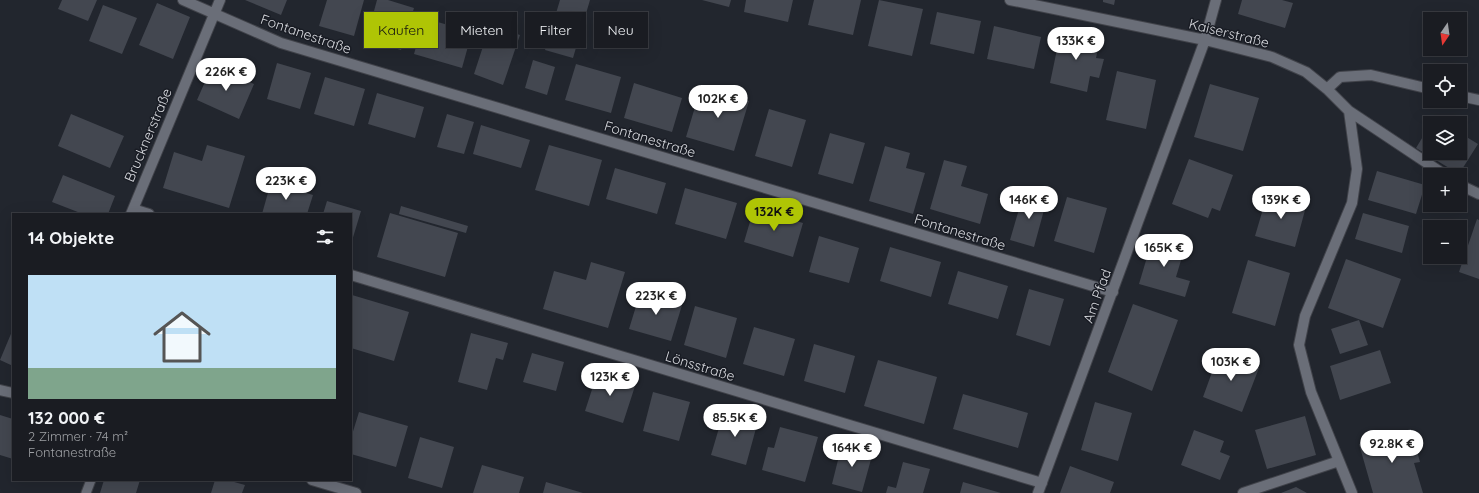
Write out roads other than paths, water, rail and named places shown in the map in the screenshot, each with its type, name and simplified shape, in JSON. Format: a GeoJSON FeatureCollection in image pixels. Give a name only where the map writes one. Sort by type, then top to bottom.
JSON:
{"type":"FeatureCollection","features":[{"type":"Feature","properties":{"kind":"street","name":"Fontanestraße"},"geometry":{"type":"LineString","coordinates":[[183,0],[281,43],[1113,292]]}},
{"type":"Feature","properties":{"kind":"street","name":"Brucknerstraße"},"geometry":{"type":"LineString","coordinates":[[132,212],[220,0]]}},
{"type":"Feature","properties":{"kind":"street","name":"Kaiserstraße"},"geometry":{"type":"LineString","coordinates":[[1010,0],[1205,40],[1272,57],[1306,72],[1327,88],[1349,112],[1434,168]]}},
{"type":"Feature","properties":{"kind":"street","name":"Am Pfad"},"geometry":{"type":"LineString","coordinates":[[1040,488],[1205,40],[1216,0]]}},
{"type":"Feature","properties":{"kind":"street"},"geometry":{"type":"LineString","coordinates":[[1327,88],[1340,77],[1371,75],[1423,87]]}},
{"type":"Feature","properties":{"kind":"street"},"geometry":{"type":"LineString","coordinates":[[1467,97],[1479,100]]}},
{"type":"Feature","properties":{"kind":"street"},"geometry":{"type":"LineString","coordinates":[[1349,112],[1357,169],[1352,203],[1305,316],[1299,345],[1311,392],[1352,493]]}},
{"type":"Feature","properties":{"kind":"street"},"geometry":{"type":"LineString","coordinates":[[1467,188],[1479,194]]}},
{"type":"Feature","properties":{"kind":"street","name":"Lönsstraße"},"geometry":{"type":"LineString","coordinates":[[352,275],[1040,488]]}},
{"type":"Feature","properties":{"kind":"street"},"geometry":{"type":"LineString","coordinates":[[0,390],[12,393]]}},
{"type":"Feature","properties":{"kind":"street"},"geometry":{"type":"LineString","coordinates":[[1243,493],[1339,461]]}},
{"type":"Feature","properties":{"kind":"street"},"geometry":{"type":"LineString","coordinates":[[315,481],[356,493]]}},
{"type":"Feature","properties":{"kind":"lane"},"geometry":{"type":"LineString","coordinates":[[86,493],[91,481]]}}]}
